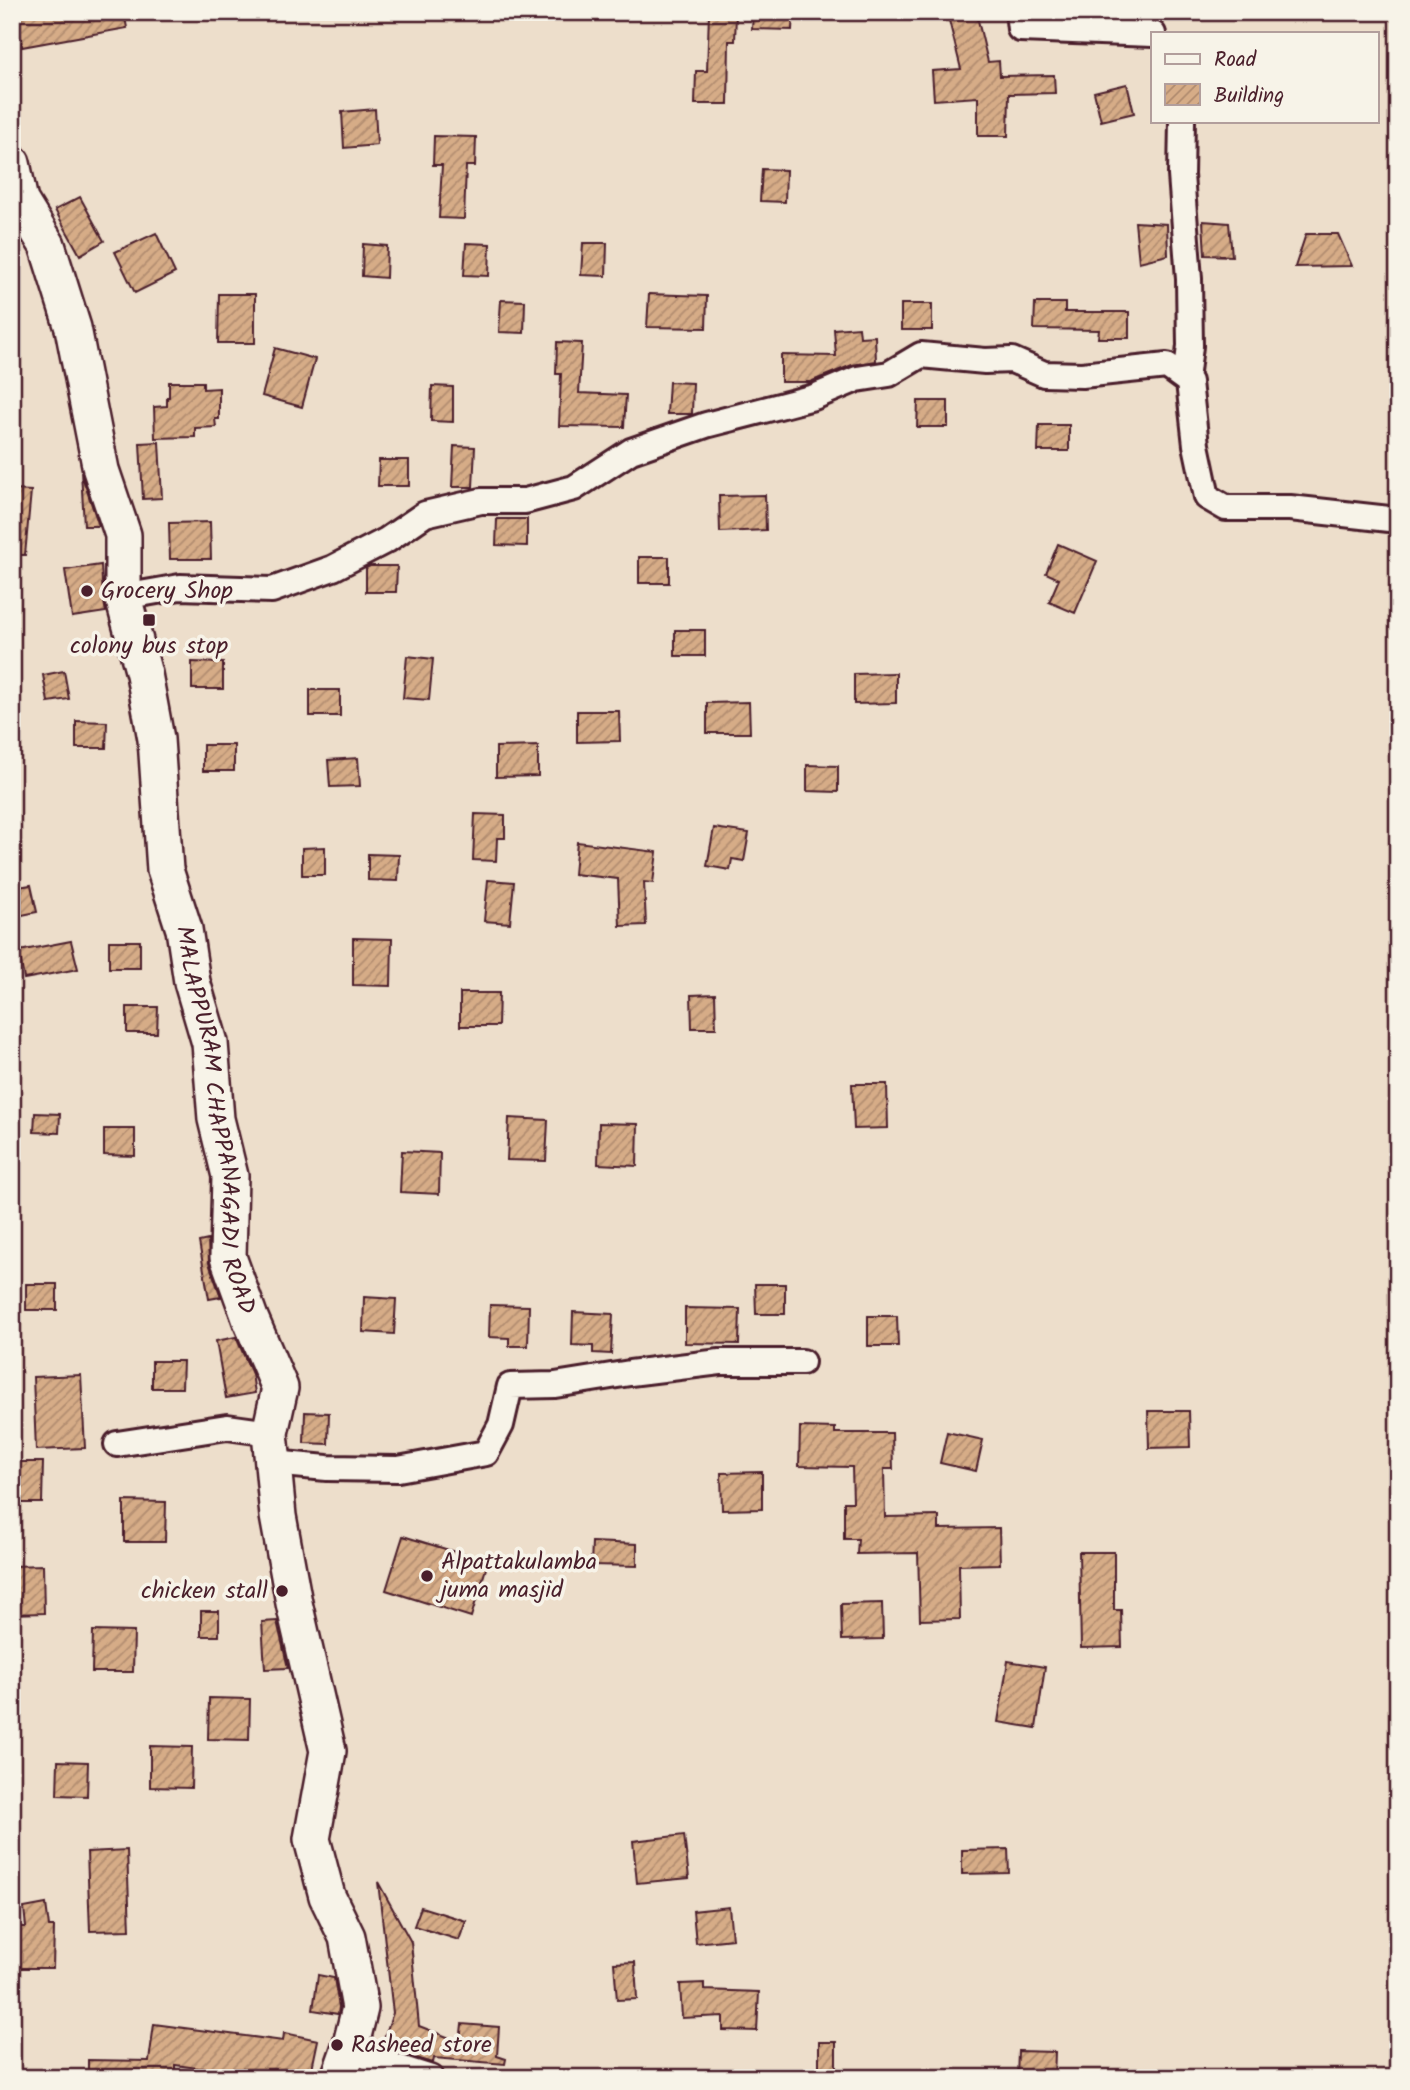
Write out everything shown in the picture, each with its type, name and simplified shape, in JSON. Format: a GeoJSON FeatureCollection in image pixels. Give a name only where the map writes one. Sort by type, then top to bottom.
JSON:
{"type":"FeatureCollection","features":[{"type":"Feature","properties":{"kind":"street"},"geometry":{"type":"LineString","coordinates":[[1018,12],[1020,29],[1151,34]]}},
{"type":"Feature","properties":{"kind":"street"},"geometry":{"type":"LineString","coordinates":[[1182,122],[1181,175],[1189,279],[1190,346],[1186,380]]}},
{"type":"Feature","properties":{"kind":"street","name":"MALAPPURAM CHAPPANAGADI ROAD"},"geometry":{"type":"LineString","coordinates":[[12,163],[20,201],[47,245],[73,328],[101,470],[123,536],[123,597],[145,674],[156,739],[164,870],[184,929],[192,982],[210,1043],[216,1119],[230,1176],[228,1257],[280,1388],[271,1448],[278,1516],[294,1604],[328,1751],[313,1839],[327,1895],[347,1937],[360,2008],[339,2078]]}},
{"type":"Feature","properties":{"kind":"street"},"geometry":{"type":"LineString","coordinates":[[123,597],[180,587],[272,590],[333,568],[387,540],[425,514],[481,501],[525,501],[574,488],[631,451],[706,425],[814,397],[857,379],[889,374],[922,355],[985,361],[1012,360],[1044,374],[1082,375],[1167,366],[1189,382],[1196,444],[1207,497],[1226,508],[1290,508],[1398,520]]}},
{"type":"Feature","properties":{"kind":"street"},"geometry":{"type":"LineString","coordinates":[[117,1444],[227,1427],[271,1448],[327,1468],[398,1469],[486,1452],[501,1425],[510,1387],[555,1385],[720,1362],[802,1362]]}},
{"type":"Feature","properties":{"kind":"street"},"geometry":{"type":"LineString","coordinates":[[351,2044],[371,2059],[430,2078]]}},
{"type":"Feature","properties":{"kind":"building"},"geometry":{"type":"Polygon","coordinates":[[[16,12],[124,12],[127,28],[22,47],[16,12]]]}},
{"type":"Feature","properties":{"kind":"building"},"geometry":{"type":"Polygon","coordinates":[[[753,12],[793,12],[792,30],[752,29],[753,12]]]}},
{"type":"Feature","properties":{"kind":"building"},"geometry":{"type":"Polygon","coordinates":[[[947,12],[976,12],[988,62],[999,61],[1000,76],[1054,75],[1055,93],[1009,94],[1008,136],[978,136],[978,97],[934,100],[932,71],[961,69],[947,12]]]}},
{"type":"Feature","properties":{"kind":"building"},"geometry":{"type":"Polygon","coordinates":[[[709,13],[736,14],[735,41],[729,41],[728,104],[695,104],[696,71],[707,71],[709,13]]]}},
{"type":"Feature","properties":{"kind":"building"},"geometry":{"type":"Polygon","coordinates":[[[1127,84],[1134,113],[1101,121],[1094,92],[1127,84]]]}},
{"type":"Feature","properties":{"kind":"building"},"geometry":{"type":"Polygon","coordinates":[[[375,109],[377,145],[344,148],[342,112],[375,109]]]}},
{"type":"Feature","properties":{"kind":"building"},"geometry":{"type":"Polygon","coordinates":[[[434,136],[476,137],[475,166],[466,166],[464,219],[439,218],[442,165],[433,165],[434,136]]]}},
{"type":"Feature","properties":{"kind":"building"},"geometry":{"type":"Polygon","coordinates":[[[762,169],[786,170],[785,202],[760,201],[762,169]]]}},
{"type":"Feature","properties":{"kind":"building"},"geometry":{"type":"Polygon","coordinates":[[[80,197],[104,241],[80,255],[55,210],[80,197]]]}},
{"type":"Feature","properties":{"kind":"building"},"geometry":{"type":"Polygon","coordinates":[[[1203,221],[1229,223],[1232,256],[1205,255],[1203,221]]]}},
{"type":"Feature","properties":{"kind":"building"},"geometry":{"type":"Polygon","coordinates":[[[1135,222],[1167,224],[1168,255],[1139,262],[1135,222]]]}},
{"type":"Feature","properties":{"kind":"building"},"geometry":{"type":"Polygon","coordinates":[[[156,233],[175,273],[135,293],[115,252],[156,233]]]}},
{"type":"Feature","properties":{"kind":"building"},"geometry":{"type":"Polygon","coordinates":[[[1306,234],[1338,234],[1352,266],[1295,267],[1306,234]]]}},
{"type":"Feature","properties":{"kind":"building"},"geometry":{"type":"Polygon","coordinates":[[[466,243],[490,244],[489,276],[464,275],[466,243]]]}},
{"type":"Feature","properties":{"kind":"building"},"geometry":{"type":"Polygon","coordinates":[[[583,243],[607,243],[606,276],[581,275],[583,243]]]}},
{"type":"Feature","properties":{"kind":"building"},"geometry":{"type":"Polygon","coordinates":[[[363,244],[387,246],[386,278],[362,276],[363,244]]]}},
{"type":"Feature","properties":{"kind":"building"},"geometry":{"type":"Polygon","coordinates":[[[219,294],[255,294],[255,343],[218,343],[219,294]]]}},
{"type":"Feature","properties":{"kind":"building"},"geometry":{"type":"Polygon","coordinates":[[[649,294],[707,296],[706,328],[647,327],[649,294]]]}},
{"type":"Feature","properties":{"kind":"building"},"geometry":{"type":"Polygon","coordinates":[[[501,300],[525,301],[524,333],[499,332],[501,300]]]}},
{"type":"Feature","properties":{"kind":"building"},"geometry":{"type":"Polygon","coordinates":[[[1035,303],[1065,303],[1065,312],[1129,312],[1129,338],[1098,338],[1099,330],[1034,329],[1035,303]]]}},
{"type":"Feature","properties":{"kind":"building"},"geometry":{"type":"Polygon","coordinates":[[[901,304],[932,304],[932,330],[901,330],[901,304]]]}},
{"type":"Feature","properties":{"kind":"building"},"geometry":{"type":"Polygon","coordinates":[[[859,327],[860,337],[875,336],[876,361],[852,365],[810,382],[781,382],[781,355],[836,356],[834,329],[859,327]]]}},
{"type":"Feature","properties":{"kind":"building"},"geometry":{"type":"Polygon","coordinates":[[[557,342],[582,343],[579,393],[626,395],[624,427],[559,426],[561,374],[556,374],[557,342]]]}},
{"type":"Feature","properties":{"kind":"building"},"geometry":{"type":"Polygon","coordinates":[[[275,348],[315,359],[302,407],[262,396],[275,348]]]}},
{"type":"Feature","properties":{"kind":"building"},"geometry":{"type":"Polygon","coordinates":[[[169,382],[203,382],[203,389],[219,388],[219,419],[215,419],[216,427],[195,428],[195,437],[155,438],[154,407],[167,406],[169,382]]]}},
{"type":"Feature","properties":{"kind":"building"},"geometry":{"type":"Polygon","coordinates":[[[669,382],[693,383],[692,414],[667,414],[669,382]]]}},
{"type":"Feature","properties":{"kind":"building"},"geometry":{"type":"Polygon","coordinates":[[[432,386],[453,387],[453,422],[431,421],[432,386]]]}},
{"type":"Feature","properties":{"kind":"building"},"geometry":{"type":"Polygon","coordinates":[[[918,401],[948,401],[948,427],[917,427],[918,401]]]}},
{"type":"Feature","properties":{"kind":"building"},"geometry":{"type":"Polygon","coordinates":[[[1039,425],[1069,425],[1069,451],[1038,451],[1039,425]]]}},
{"type":"Feature","properties":{"kind":"building"},"geometry":{"type":"Polygon","coordinates":[[[159,442],[162,498],[143,499],[140,443],[159,442]]]}},
{"type":"Feature","properties":{"kind":"building"},"geometry":{"type":"Polygon","coordinates":[[[454,446],[475,447],[473,487],[452,487],[454,446]]]}},
{"type":"Feature","properties":{"kind":"building"},"geometry":{"type":"Polygon","coordinates":[[[379,460],[409,460],[409,486],[378,486],[379,460]]]}},
{"type":"Feature","properties":{"kind":"building"},"geometry":{"type":"Polygon","coordinates":[[[81,471],[82,476],[99,526],[84,526],[81,471]]]}},
{"type":"Feature","properties":{"kind":"building"},"geometry":{"type":"Polygon","coordinates":[[[14,490],[31,491],[25,555],[12,555],[14,490]]]}},
{"type":"Feature","properties":{"kind":"building"},"geometry":{"type":"Polygon","coordinates":[[[765,495],[766,530],[720,532],[719,496],[765,495]]]}},
{"type":"Feature","properties":{"kind":"building"},"geometry":{"type":"Polygon","coordinates":[[[497,519],[527,519],[527,546],[496,545],[497,519]]]}},
{"type":"Feature","properties":{"kind":"building"},"geometry":{"type":"Polygon","coordinates":[[[210,522],[211,559],[170,559],[169,523],[210,522]]]}},
{"type":"Feature","properties":{"kind":"building"},"geometry":{"type":"Polygon","coordinates":[[[1058,544],[1097,561],[1075,613],[1049,602],[1059,579],[1046,573],[1058,544]]]}},
{"type":"Feature","properties":{"kind":"building"},"geometry":{"type":"Polygon","coordinates":[[[639,557],[669,557],[669,583],[639,583],[639,557]]]}},
{"type":"Feature","properties":{"kind":"building","name":"Grocery Shop"},"geometry":{"type":"Polygon","coordinates":[[[101,565],[106,612],[72,617],[65,570],[101,565]]]}},
{"type":"Feature","properties":{"kind":"building"},"geometry":{"type":"Polygon","coordinates":[[[397,566],[396,592],[366,592],[366,568],[397,566]]]}},
{"type":"Feature","properties":{"kind":"building"},"geometry":{"type":"Polygon","coordinates":[[[675,630],[705,630],[705,656],[675,656],[675,630]]]}},
{"type":"Feature","properties":{"kind":"building"},"geometry":{"type":"Polygon","coordinates":[[[407,656],[433,659],[429,700],[403,698],[407,656]]]}},
{"type":"Feature","properties":{"kind":"building"},"geometry":{"type":"Polygon","coordinates":[[[192,662],[223,663],[223,689],[192,689],[192,662]]]}},
{"type":"Feature","properties":{"kind":"building"},"geometry":{"type":"Polygon","coordinates":[[[64,671],[69,699],[48,702],[43,675],[64,671]]]}},
{"type":"Feature","properties":{"kind":"building"},"geometry":{"type":"Polygon","coordinates":[[[896,673],[896,703],[854,704],[854,674],[896,673]]]}},
{"type":"Feature","properties":{"kind":"building"},"geometry":{"type":"Polygon","coordinates":[[[310,690],[340,690],[340,716],[310,716],[310,690]]]}},
{"type":"Feature","properties":{"kind":"building"},"geometry":{"type":"Polygon","coordinates":[[[749,702],[750,733],[707,733],[707,703],[749,702]]]}},
{"type":"Feature","properties":{"kind":"building"},"geometry":{"type":"Polygon","coordinates":[[[577,711],[619,711],[620,741],[577,742],[577,711]]]}},
{"type":"Feature","properties":{"kind":"building"},"geometry":{"type":"Polygon","coordinates":[[[76,721],[107,722],[106,748],[76,748],[76,721]]]}},
{"type":"Feature","properties":{"kind":"building"},"geometry":{"type":"Polygon","coordinates":[[[203,745],[234,745],[234,771],[203,771],[203,745]]]}},
{"type":"Feature","properties":{"kind":"building"},"geometry":{"type":"Polygon","coordinates":[[[538,746],[538,776],[496,777],[496,747],[538,746]]]}},
{"type":"Feature","properties":{"kind":"building"},"geometry":{"type":"Polygon","coordinates":[[[358,758],[360,786],[330,787],[328,760],[358,758]]]}},
{"type":"Feature","properties":{"kind":"building"},"geometry":{"type":"Polygon","coordinates":[[[807,765],[838,766],[838,792],[807,791],[807,765]]]}},
{"type":"Feature","properties":{"kind":"building"},"geometry":{"type":"Polygon","coordinates":[[[475,814],[505,815],[505,838],[497,838],[496,861],[473,860],[475,814]]]}},
{"type":"Feature","properties":{"kind":"building"},"geometry":{"type":"Polygon","coordinates":[[[714,828],[749,833],[744,861],[732,859],[730,870],[707,866],[714,828]]]}},
{"type":"Feature","properties":{"kind":"building"},"geometry":{"type":"Polygon","coordinates":[[[577,842],[657,852],[653,883],[644,882],[646,925],[620,926],[618,879],[574,874],[577,842]]]}},
{"type":"Feature","properties":{"kind":"building"},"geometry":{"type":"Polygon","coordinates":[[[325,847],[325,875],[302,875],[302,848],[325,847]]]}},
{"type":"Feature","properties":{"kind":"building"},"geometry":{"type":"Polygon","coordinates":[[[368,854],[399,855],[398,881],[368,880],[368,854]]]}},
{"type":"Feature","properties":{"kind":"building"},"geometry":{"type":"Polygon","coordinates":[[[488,880],[514,882],[510,923],[484,921],[488,880]]]}},
{"type":"Feature","properties":{"kind":"building"},"geometry":{"type":"Polygon","coordinates":[[[31,885],[37,912],[12,917],[12,888],[31,885]]]}},
{"type":"Feature","properties":{"kind":"building"},"geometry":{"type":"Polygon","coordinates":[[[353,938],[392,939],[391,986],[353,985],[353,938]]]}},
{"type":"Feature","properties":{"kind":"building"},"geometry":{"type":"Polygon","coordinates":[[[71,941],[78,969],[24,979],[19,951],[71,941]]]}},
{"type":"Feature","properties":{"kind":"building"},"geometry":{"type":"Polygon","coordinates":[[[109,941],[140,941],[140,968],[109,968],[109,941]]]}},
{"type":"Feature","properties":{"kind":"building"},"geometry":{"type":"Polygon","coordinates":[[[460,993],[499,993],[498,1026],[460,1026],[460,993]]]}},
{"type":"Feature","properties":{"kind":"building"},"geometry":{"type":"Polygon","coordinates":[[[715,994],[716,1028],[692,1028],[691,995],[715,994]]]}},
{"type":"Feature","properties":{"kind":"building"},"geometry":{"type":"Polygon","coordinates":[[[127,1007],[158,1007],[157,1033],[127,1033],[127,1007]]]}},
{"type":"Feature","properties":{"kind":"building"},"geometry":{"type":"Polygon","coordinates":[[[852,1084],[887,1084],[888,1128],[854,1129],[852,1084]]]}},
{"type":"Feature","properties":{"kind":"building"},"geometry":{"type":"Polygon","coordinates":[[[35,1113],[60,1114],[59,1133],[34,1132],[35,1113]]]}},
{"type":"Feature","properties":{"kind":"building"},"geometry":{"type":"Polygon","coordinates":[[[509,1118],[548,1120],[546,1161],[507,1160],[509,1118]]]}},
{"type":"Feature","properties":{"kind":"building"},"geometry":{"type":"Polygon","coordinates":[[[599,1123],[638,1124],[637,1166],[598,1164],[599,1123]]]}},
{"type":"Feature","properties":{"kind":"building"},"geometry":{"type":"Polygon","coordinates":[[[104,1129],[135,1129],[135,1156],[104,1155],[104,1129]]]}},
{"type":"Feature","properties":{"kind":"building"},"geometry":{"type":"Polygon","coordinates":[[[402,1151],[440,1153],[439,1194],[400,1192],[402,1151]]]}},
{"type":"Feature","properties":{"kind":"building"},"geometry":{"type":"Polygon","coordinates":[[[208,1240],[209,1263],[221,1297],[209,1299],[199,1242],[208,1240]]]}},
{"type":"Feature","properties":{"kind":"building"},"geometry":{"type":"Polygon","coordinates":[[[26,1284],[57,1284],[57,1310],[26,1310],[26,1284]]]}},
{"type":"Feature","properties":{"kind":"building"},"geometry":{"type":"Polygon","coordinates":[[[755,1284],[785,1284],[785,1314],[756,1314],[755,1284]]]}},
{"type":"Feature","properties":{"kind":"building"},"geometry":{"type":"Polygon","coordinates":[[[364,1297],[396,1299],[394,1334],[363,1332],[364,1297]]]}},
{"type":"Feature","properties":{"kind":"building"},"geometry":{"type":"Polygon","coordinates":[[[490,1305],[529,1306],[528,1346],[509,1346],[509,1338],[489,1337],[490,1305]]]}},
{"type":"Feature","properties":{"kind":"building"},"geometry":{"type":"Polygon","coordinates":[[[685,1308],[740,1309],[739,1344],[685,1343],[685,1308]]]}},
{"type":"Feature","properties":{"kind":"building"},"geometry":{"type":"Polygon","coordinates":[[[573,1312],[613,1314],[611,1354],[593,1353],[593,1346],[572,1345],[573,1312]]]}},
{"type":"Feature","properties":{"kind":"building"},"geometry":{"type":"Polygon","coordinates":[[[868,1316],[897,1316],[898,1346],[868,1346],[868,1316]]]}},
{"type":"Feature","properties":{"kind":"building"},"geometry":{"type":"Polygon","coordinates":[[[236,1337],[252,1374],[255,1393],[226,1398],[216,1341],[236,1337]]]}},
{"type":"Feature","properties":{"kind":"building"},"geometry":{"type":"Polygon","coordinates":[[[152,1361],[183,1361],[182,1388],[152,1388],[152,1361]]]}},
{"type":"Feature","properties":{"kind":"building"},"geometry":{"type":"Polygon","coordinates":[[[81,1375],[85,1448],[36,1450],[33,1377],[81,1375]]]}},
{"type":"Feature","properties":{"kind":"building"},"geometry":{"type":"Polygon","coordinates":[[[1148,1411],[1189,1411],[1190,1447],[1149,1448],[1148,1411]]]}},
{"type":"Feature","properties":{"kind":"building"},"geometry":{"type":"Polygon","coordinates":[[[305,1412],[329,1413],[328,1444],[304,1443],[305,1412]]]}},
{"type":"Feature","properties":{"kind":"building"},"geometry":{"type":"Polygon","coordinates":[[[800,1427],[835,1428],[835,1433],[892,1433],[893,1469],[884,1469],[885,1517],[939,1516],[939,1529],[999,1528],[1000,1564],[959,1565],[960,1619],[920,1620],[918,1553],[857,1554],[858,1539],[844,1539],[844,1502],[853,1502],[852,1467],[799,1466],[800,1427]]]}},
{"type":"Feature","properties":{"kind":"building"},"geometry":{"type":"Polygon","coordinates":[[[947,1432],[983,1440],[976,1471],[940,1463],[947,1432]]]}},
{"type":"Feature","properties":{"kind":"building"},"geometry":{"type":"Polygon","coordinates":[[[12,1462],[43,1462],[42,1503],[12,1503],[12,1462]]]}},
{"type":"Feature","properties":{"kind":"building"},"geometry":{"type":"Polygon","coordinates":[[[762,1472],[762,1509],[722,1510],[721,1473],[762,1472]]]}},
{"type":"Feature","properties":{"kind":"building"},"geometry":{"type":"Polygon","coordinates":[[[124,1501],[166,1502],[165,1542],[124,1542],[124,1501]]]}},
{"type":"Feature","properties":{"kind":"building"},"geometry":{"type":"Polygon","coordinates":[[[403,1536],[488,1562],[471,1617],[386,1590],[403,1536]]]}},
{"type":"Feature","properties":{"kind":"building"},"geometry":{"type":"Polygon","coordinates":[[[592,1542],[637,1544],[637,1566],[591,1565],[592,1542]]]}},
{"type":"Feature","properties":{"kind":"building"},"geometry":{"type":"Polygon","coordinates":[[[1079,1552],[1114,1552],[1114,1610],[1121,1610],[1122,1647],[1081,1648],[1079,1552]]]}},
{"type":"Feature","properties":{"kind":"building"},"geometry":{"type":"Polygon","coordinates":[[[43,1565],[44,1613],[12,1614],[12,1566],[43,1565]]]}},
{"type":"Feature","properties":{"kind":"building"},"geometry":{"type":"Polygon","coordinates":[[[882,1603],[883,1639],[842,1640],[841,1604],[882,1603]]]}},
{"type":"Feature","properties":{"kind":"building"},"geometry":{"type":"Polygon","coordinates":[[[201,1611],[219,1611],[219,1636],[201,1636],[201,1611]]]}},
{"type":"Feature","properties":{"kind":"building"},"geometry":{"type":"Polygon","coordinates":[[[277,1621],[288,1668],[265,1669],[262,1622],[277,1621]]]}},
{"type":"Feature","properties":{"kind":"building"},"geometry":{"type":"Polygon","coordinates":[[[93,1631],[134,1632],[133,1672],[92,1672],[93,1631]]]}},
{"type":"Feature","properties":{"kind":"building"},"geometry":{"type":"Polygon","coordinates":[[[1008,1661],[1045,1667],[1036,1728],[998,1722],[1008,1661]]]}},
{"type":"Feature","properties":{"kind":"building"},"geometry":{"type":"Polygon","coordinates":[[[209,1698],[250,1699],[249,1740],[208,1739],[209,1698]]]}},
{"type":"Feature","properties":{"kind":"building"},"geometry":{"type":"Polygon","coordinates":[[[150,1746],[192,1747],[191,1788],[150,1787],[150,1746]]]}},
{"type":"Feature","properties":{"kind":"building"},"geometry":{"type":"Polygon","coordinates":[[[58,1761],[88,1762],[87,1796],[57,1795],[58,1761]]]}},
{"type":"Feature","properties":{"kind":"building"},"geometry":{"type":"Polygon","coordinates":[[[684,1835],[689,1878],[637,1883],[633,1841],[684,1835]]]}},
{"type":"Feature","properties":{"kind":"building"},"geometry":{"type":"Polygon","coordinates":[[[1008,1849],[1009,1873],[962,1874],[962,1850],[1008,1849]]]}},
{"type":"Feature","properties":{"kind":"building"},"geometry":{"type":"Polygon","coordinates":[[[127,1850],[130,1930],[90,1931],[87,1852],[127,1850]]]}},
{"type":"Feature","properties":{"kind":"building"},"geometry":{"type":"Polygon","coordinates":[[[378,1882],[411,1942],[419,2026],[460,2042],[462,2024],[499,2027],[497,2056],[506,2059],[505,2064],[434,2058],[433,2063],[381,2047],[393,2013],[378,1882]]]}},
{"type":"Feature","properties":{"kind":"building"},"geometry":{"type":"Polygon","coordinates":[[[46,1904],[49,1927],[54,1927],[53,1968],[12,1968],[12,1927],[26,1927],[24,1908],[46,1904]]]}},
{"type":"Feature","properties":{"kind":"building"},"geometry":{"type":"Polygon","coordinates":[[[421,1907],[466,1921],[459,1940],[414,1926],[421,1907]]]}},
{"type":"Feature","properties":{"kind":"building"},"geometry":{"type":"Polygon","coordinates":[[[729,1907],[732,1939],[696,1943],[693,1911],[729,1907]]]}},
{"type":"Feature","properties":{"kind":"building"},"geometry":{"type":"Polygon","coordinates":[[[635,1962],[637,1999],[617,2000],[614,1963],[635,1962]]]}},
{"type":"Feature","properties":{"kind":"building"},"geometry":{"type":"Polygon","coordinates":[[[318,1975],[334,1978],[338,2014],[313,2010],[318,1975]]]}},
{"type":"Feature","properties":{"kind":"building"},"geometry":{"type":"Polygon","coordinates":[[[704,1983],[704,1990],[759,1992],[757,2031],[723,2030],[723,2016],[682,2018],[680,1984],[704,1983]]]}},
{"type":"Feature","properties":{"kind":"building"},"geometry":{"type":"Polygon","coordinates":[[[154,2024],[283,2041],[284,2033],[318,2040],[310,2078],[269,2078],[175,2065],[175,2078],[88,2078],[88,2060],[149,2061],[154,2024]]]}},
{"type":"Feature","properties":{"kind":"building"},"geometry":{"type":"Polygon","coordinates":[[[819,2042],[836,2042],[836,2078],[819,2078],[819,2042]]]}},
{"type":"Feature","properties":{"kind":"building"},"geometry":{"type":"Polygon","coordinates":[[[1018,2051],[1055,2052],[1054,2078],[1017,2078],[1018,2051]]]}},
{"type":"Feature","properties":{"kind":"place","name":"Grocery Shop"},"geometry":{"type":"Point","coordinates":[87,591]}},
{"type":"Feature","properties":{"kind":"place","name":"colony bus stop"},"geometry":{"type":"Point","coordinates":[149,620]}},
{"type":"Feature","properties":{"kind":"place","name":"Alpattakulamba juma masjid"},"geometry":{"type":"Point","coordinates":[427,1576]}},
{"type":"Feature","properties":{"kind":"place","name":"chicken stall"},"geometry":{"type":"Point","coordinates":[282,1591]}},
{"type":"Feature","properties":{"kind":"place","name":"Rasheed store"},"geometry":{"type":"Point","coordinates":[337,2045]}}]}
